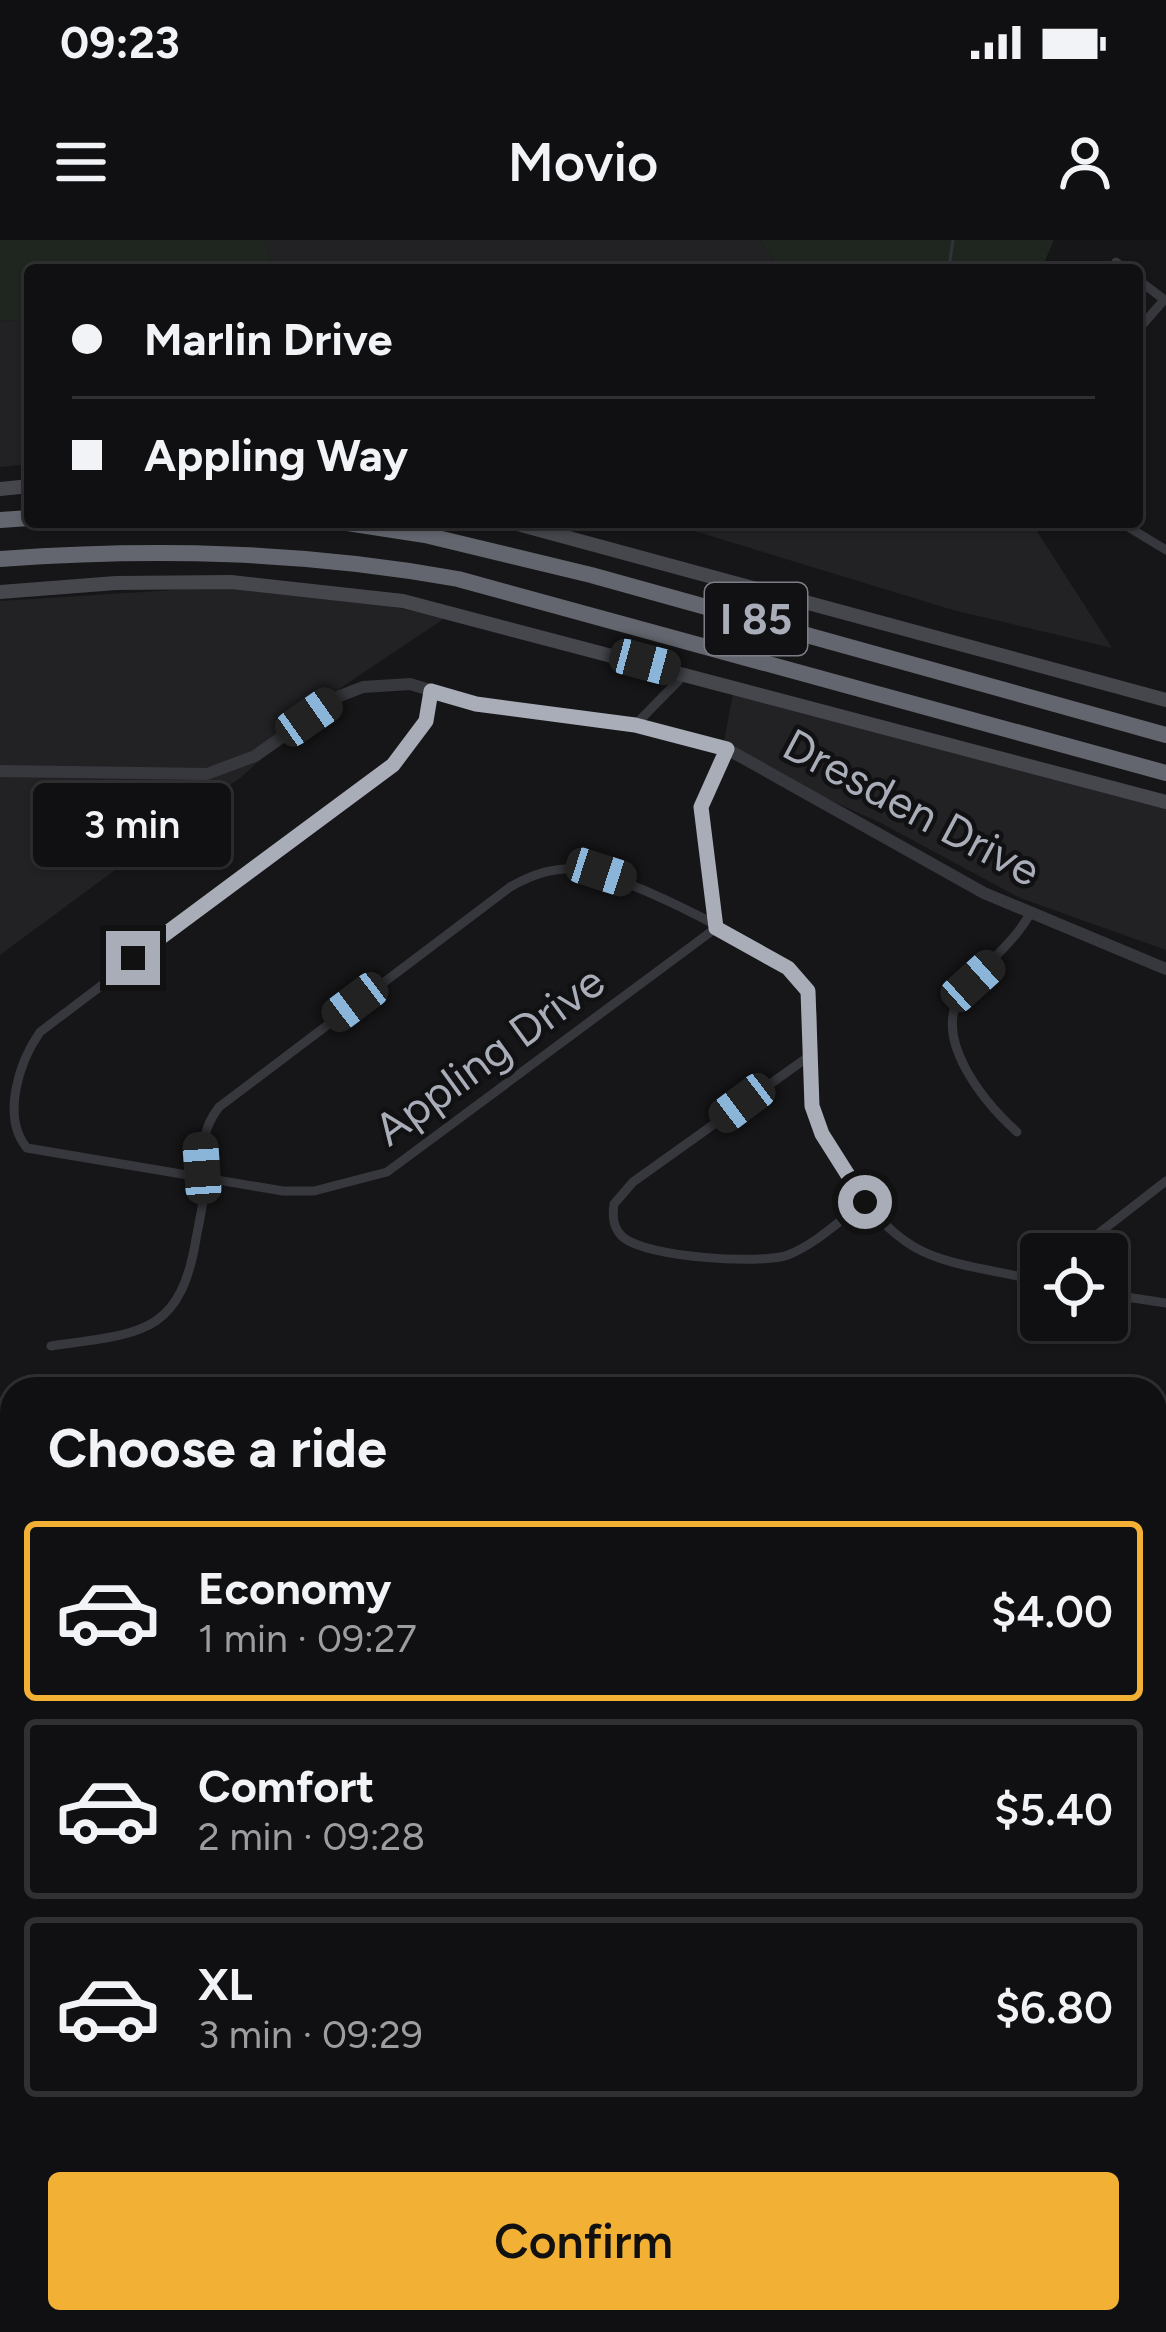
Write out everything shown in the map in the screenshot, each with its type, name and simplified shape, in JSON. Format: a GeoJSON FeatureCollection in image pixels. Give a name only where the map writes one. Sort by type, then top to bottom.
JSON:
{"type":"FeatureCollection","features":[{"type":"Feature","properties":{"kind":"highway","name":"I 85"},"geometry":{"type":"LineString","coordinates":[[379,528],[591,575],[1166,734]]}},
{"type":"Feature","properties":{"kind":"highway","name":"I 85"},"geometry":{"type":"LineString","coordinates":[[0,559],[249,552],[314,556],[458,579],[1166,773]]}},
{"type":"Feature","properties":{"kind":"main road"},"geometry":{"type":"LineString","coordinates":[[532,528],[1166,700]]}},
{"type":"Feature","properties":{"kind":"main road"},"geometry":{"type":"LineString","coordinates":[[0,592],[168,581],[333,590],[482,619],[1166,802]]}},
{"type":"Feature","properties":{"kind":"street"},"geometry":{"type":"LineString","coordinates":[[1143,325],[1165,301]]}},
{"type":"Feature","properties":{"kind":"street"},"geometry":{"type":"LineString","coordinates":[[1130,528],[1166,550]]}},
{"type":"Feature","properties":{"kind":"street"},"geometry":{"type":"LineString","coordinates":[[635,725],[686,673]]}},
{"type":"Feature","properties":{"kind":"street","name":"Dresden Drive"},"geometry":{"type":"LineString","coordinates":[[0,771],[207,774],[255,756],[351,692],[410,684],[476,704],[635,725],[727,749],[774,771],[984,893],[1166,969]]}},
{"type":"Feature","properties":{"kind":"street","name":"Appling Drive"},"geometry":{"type":"LineString","coordinates":[[431,691],[426,721],[393,765],[40,1032],[19,1076],[14,1113],[17,1133],[27,1148],[205,1181],[314,1191],[387,1172],[716,928]]}},
{"type":"Feature","properties":{"kind":"street"},"geometry":{"type":"LineString","coordinates":[[716,928],[701,807],[727,749]]}},
{"type":"Feature","properties":{"kind":"street"},"geometry":{"type":"LineString","coordinates":[[52,1346],[124,1335],[169,1313],[190,1280],[205,1181],[200,1143],[219,1107],[431,944],[532,875],[552,869],[601,872],[632,882],[801,980],[811,1005],[812,1106],[822,1134],[881,1227],[928,1255],[1020,1276]]}},
{"type":"Feature","properties":{"kind":"street"},"geometry":{"type":"LineString","coordinates":[[1017,1132],[959,1057],[953,1034],[962,992],[1011,944],[1030,912]]}},
{"type":"Feature","properties":{"kind":"street"},"geometry":{"type":"LineString","coordinates":[[808,1057],[633,1182],[614,1204],[614,1224],[621,1236],[640,1246],[758,1262],[804,1248],[865,1202]]}},
{"type":"Feature","properties":{"kind":"street"},"geometry":{"type":"LineString","coordinates":[[1099,1233],[1166,1181]]}},
{"type":"Feature","properties":{"kind":"street"},"geometry":{"type":"LineString","coordinates":[[1128,1297],[1166,1303]]}},
{"type":"Feature","properties":{"kind":"shaded area"},"geometry":{"type":"Polygon","coordinates":[[[0,240],[264,240],[272,264],[24,264],[24,319],[0,321],[0,240]]]}},
{"type":"Feature","properties":{"kind":"shaded area"},"geometry":{"type":"Polygon","coordinates":[[[264,240],[759,240],[777,264],[272,264],[264,240]]]}},
{"type":"Feature","properties":{"kind":"shaded area"},"geometry":{"type":"Polygon","coordinates":[[[759,240],[1054,240],[1044,264],[777,264],[759,240]]]}},
{"type":"Feature","properties":{"kind":"shaded area"},"geometry":{"type":"Polygon","coordinates":[[[24,319],[24,465],[0,467],[0,321],[24,319]]]}},
{"type":"Feature","properties":{"kind":"shaded area"},"geometry":{"type":"Polygon","coordinates":[[[685,528],[1035,528],[1112,648],[953,610],[685,528]]]}},
{"type":"Feature","properties":{"kind":"shaded area"},"geometry":{"type":"Polygon","coordinates":[[[283,583],[445,618],[342,687],[241,777],[0,955],[0,601],[283,583]]]}},
{"type":"Feature","properties":{"kind":"shaded area"},"geometry":{"type":"Polygon","coordinates":[[[735,683],[1166,800],[1166,950],[1020,898],[879,822],[722,752],[735,683]]]}},
{"type":"Feature","properties":{"kind":"waterway"},"geometry":{"type":"LineString","coordinates":[[949,264],[953,240]]}},
{"type":"Feature","properties":{"kind":"route"},"geometry":{"type":"LineString","coordinates":[[133,958],[393,765],[426,721],[431,691],[476,704],[635,725],[727,749],[710,778],[701,807],[716,928],[788,968],[808,991],[812,1106],[822,1134],[865,1202]]}}]}
